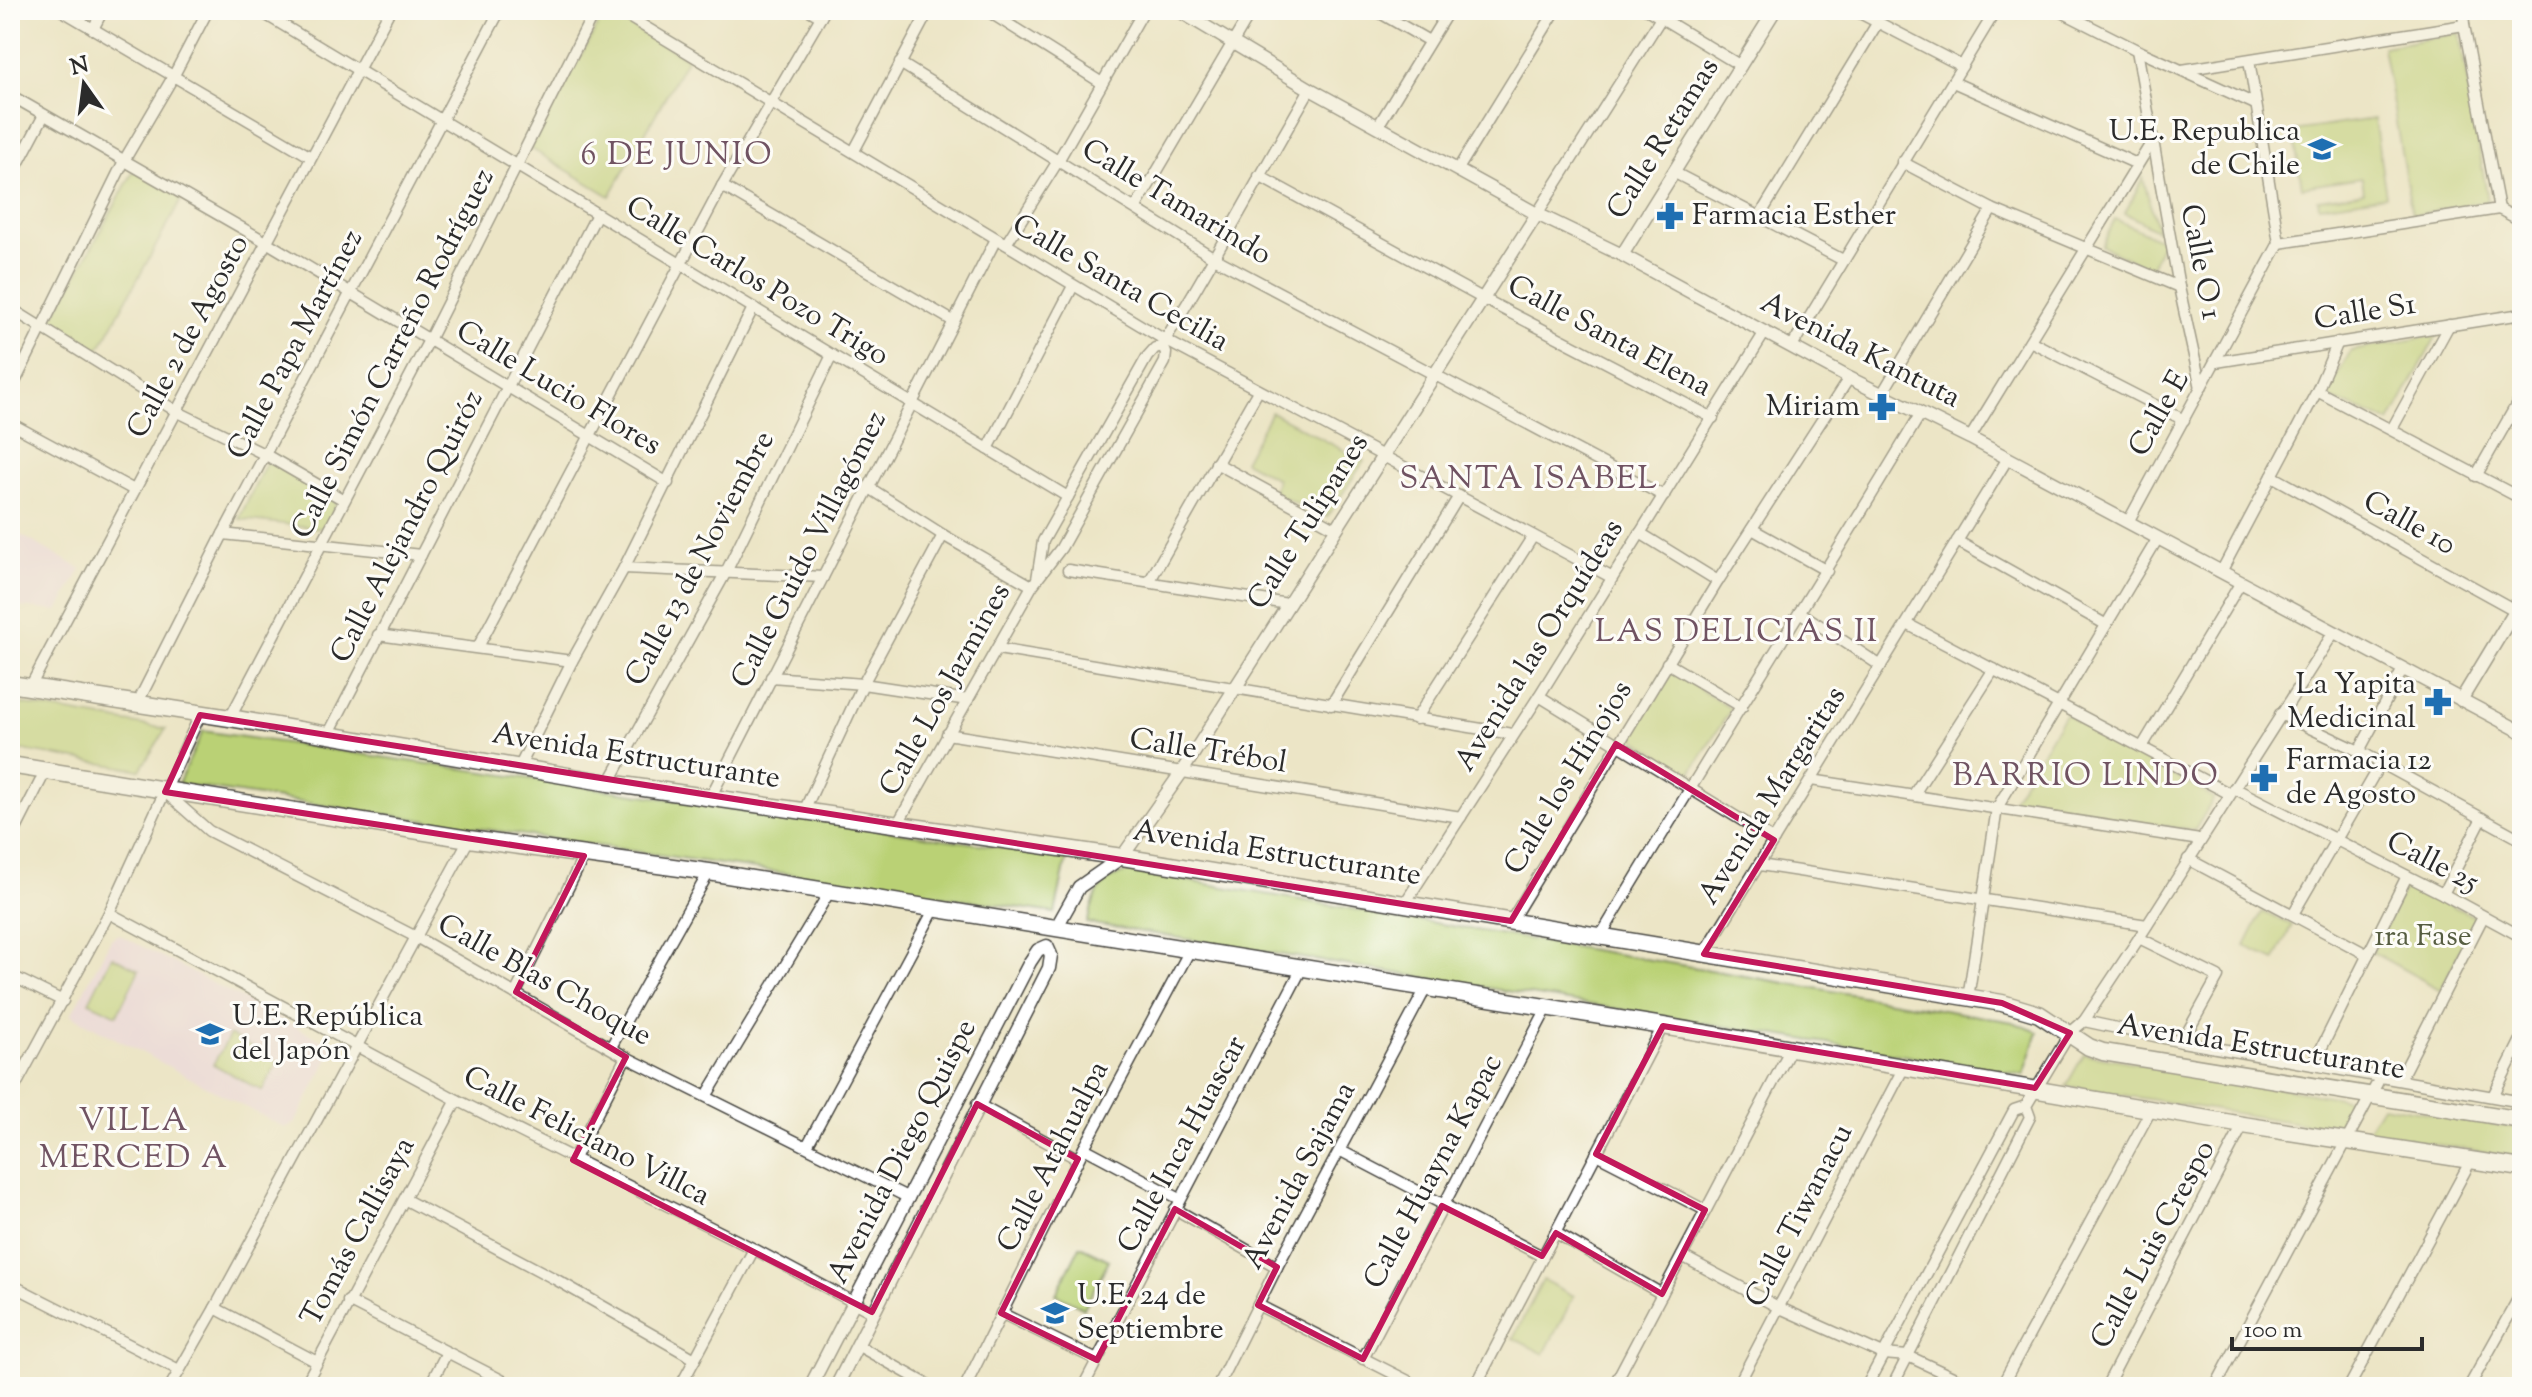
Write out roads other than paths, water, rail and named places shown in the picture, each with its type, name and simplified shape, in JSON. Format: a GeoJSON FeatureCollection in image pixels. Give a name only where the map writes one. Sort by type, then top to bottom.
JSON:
{"type":"FeatureCollection","features":[{"type":"Feature","properties":{"kind":"main road","name":"Avenida Estructurante"},"geometry":{"type":"LineString","coordinates":[[10,684],[609,783],[1122,857],[2002,1003],[2029,1011],[2089,1047],[2103,1052],[2522,1120]]}},
{"type":"Feature","properties":{"kind":"main road"},"geometry":{"type":"LineString","coordinates":[[10,765],[469,839],[830,891],[1663,1026],[2243,1125],[2522,1168]]}},
{"type":"Feature","properties":{"kind":"street"},"geometry":{"type":"LineString","coordinates":[[61,10],[311,157]]}},
{"type":"Feature","properties":{"kind":"street"},"geometry":{"type":"LineString","coordinates":[[93,29],[103,10]]}},
{"type":"Feature","properties":{"kind":"street"},"geometry":{"type":"LineString","coordinates":[[10,392],[125,159],[208,10]]}},
{"type":"Feature","properties":{"kind":"street","name":"Calle Carlos Pozo Trigo"},"geometry":{"type":"LineString","coordinates":[[258,10],[1068,497]]}},
{"type":"Feature","properties":{"kind":"street","name":"Calle 2 de Agosto"},"geometry":{"type":"LineString","coordinates":[[30,687],[390,10]]}},
{"type":"Feature","properties":{"kind":"street","name":"Calle Papa Martínez"},"geometry":{"type":"LineString","coordinates":[[137,704],[223,534],[500,10]]}},
{"type":"Feature","properties":{"kind":"street","name":"Calle Simón Carreño Rodríguez"},"geometry":{"type":"LineString","coordinates":[[230,718],[429,340],[595,10]]}},
{"type":"Feature","properties":{"kind":"street","name":"Calle Santa Cecilia"},"geometry":{"type":"LineString","coordinates":[[617,10],[854,151],[1164,343],[1611,577]]}},
{"type":"Feature","properties":{"kind":"street"},"geometry":{"type":"LineString","coordinates":[[478,647],[722,186],[823,14],[809,10]]}},
{"type":"Feature","properties":{"kind":"street"},"geometry":{"type":"LineString","coordinates":[[854,151],[929,10]]}},
{"type":"Feature","properties":{"kind":"street"},"geometry":{"type":"LineString","coordinates":[[986,10],[1102,83]]}},
{"type":"Feature","properties":{"kind":"street","name":"Calle Guido Villagómez"},"geometry":{"type":"LineString","coordinates":[[710,798],[953,321],[1001,242],[1058,161],[1144,10]]}},
{"type":"Feature","properties":{"kind":"street","name":"Avenida Kantuta"},"geometry":{"type":"LineString","coordinates":[[1178,10],[1310,89],[1537,214],[1622,255],[1849,378],[1970,438],[2522,732]]}},
{"type":"Feature","properties":{"kind":"street"},"geometry":{"type":"LineString","coordinates":[[1136,207],[1252,10]]}},
{"type":"Feature","properties":{"kind":"street"},"geometry":{"type":"LineString","coordinates":[[1375,10],[1429,41]]}},
{"type":"Feature","properties":{"kind":"street"},"geometry":{"type":"LineString","coordinates":[[1378,126],[1449,10]]}},
{"type":"Feature","properties":{"kind":"street"},"geometry":{"type":"LineString","coordinates":[[1458,169],[1556,10]]}},
{"type":"Feature","properties":{"kind":"street"},"geometry":{"type":"LineString","coordinates":[[1648,10],[1663,14],[1741,66]]}},
{"type":"Feature","properties":{"kind":"street","name":"Calle Retamas"},"geometry":{"type":"LineString","coordinates":[[1622,255],[1775,10]]}},
{"type":"Feature","properties":{"kind":"street"},"geometry":{"type":"LineString","coordinates":[[1854,10],[1962,66]]}},
{"type":"Feature","properties":{"kind":"street"},"geometry":{"type":"LineString","coordinates":[[1792,346],[1996,10]]}},
{"type":"Feature","properties":{"kind":"street"},"geometry":{"type":"LineString","coordinates":[[2058,10],[2255,104]]}},
{"type":"Feature","properties":{"kind":"street"},"geometry":{"type":"LineString","coordinates":[[2463,10],[2499,209]]}},
{"type":"Feature","properties":{"kind":"street"},"geometry":{"type":"LineString","coordinates":[[1537,214],[1663,14]]}},
{"type":"Feature","properties":{"kind":"street"},"geometry":{"type":"LineString","coordinates":[[1759,217],[1878,22]]}},
{"type":"Feature","properties":{"kind":"street"},"geometry":{"type":"LineString","coordinates":[[2182,70],[2464,25]]}},
{"type":"Feature","properties":{"kind":"street","name":"Calle O 1"},"geometry":{"type":"LineString","coordinates":[[2137,50],[2179,287],[2201,388]]}},
{"type":"Feature","properties":{"kind":"street"},"geometry":{"type":"LineString","coordinates":[[2249,60],[2279,243],[2499,209],[2522,221]]}},
{"type":"Feature","properties":{"kind":"street","name":"Calle Tamarindo"},"geometry":{"type":"LineString","coordinates":[[900,63],[1216,259],[1664,496]]}},
{"type":"Feature","properties":{"kind":"street"},"geometry":{"type":"LineString","coordinates":[[1953,82],[2137,164]]}},
{"type":"Feature","properties":{"kind":"street","name":"Calle Los Jazmines"},"geometry":{"type":"LineString","coordinates":[[1035,583],[1043,541],[1150,353],[1164,343],[1216,259],[1259,176],[1310,89]]}},
{"type":"Feature","properties":{"kind":"street","name":"Calle Lucio Flores"},"geometry":{"type":"LineString","coordinates":[[10,95],[268,243],[668,483]]}},
{"type":"Feature","properties":{"kind":"street"},"geometry":{"type":"LineString","coordinates":[[10,179],[44,115]]}},
{"type":"Feature","properties":{"kind":"street"},"geometry":{"type":"LineString","coordinates":[[1970,438],[2153,140]]}},
{"type":"Feature","properties":{"kind":"street"},"geometry":{"type":"LineString","coordinates":[[1902,162],[1992,209],[2179,287]]}},
{"type":"Feature","properties":{"kind":"street"},"geometry":{"type":"LineString","coordinates":[[1673,172],[1843,260]]}},
{"type":"Feature","properties":{"kind":"street","name":"Calle Santa Elena"},"geometry":{"type":"LineString","coordinates":[[1259,176],[1482,298],[1713,418]]}},
{"type":"Feature","properties":{"kind":"street"},"geometry":{"type":"LineString","coordinates":[[722,186],[953,321]]}},
{"type":"Feature","properties":{"kind":"street"},"geometry":{"type":"LineString","coordinates":[[1882,394],[1992,209]]}},
{"type":"Feature","properties":{"kind":"street","name":"Calle Alejandro Quiróz"},"geometry":{"type":"LineString","coordinates":[[328,735],[597,214]]}},
{"type":"Feature","properties":{"kind":"street","name":"Calle Tulipanes"},"geometry":{"type":"LineString","coordinates":[[1122,857],[1181,773],[1537,214]]}},
{"type":"Feature","properties":{"kind":"street","name":"Calle E"},"geometry":{"type":"LineString","coordinates":[[2128,522],[2279,243]]}},
{"type":"Feature","properties":{"kind":"street"},"geometry":{"type":"LineString","coordinates":[[988,449],[1073,286]]}},
{"type":"Feature","properties":{"kind":"street"},"geometry":{"type":"LineString","coordinates":[[10,308],[176,411],[266,455],[344,500]]}},
{"type":"Feature","properties":{"kind":"street"},"geometry":{"type":"LineString","coordinates":[[519,768],[572,661],[668,483],[753,308]]}},
{"type":"Feature","properties":{"kind":"street","name":"Calle S1"},"geometry":{"type":"LineString","coordinates":[[2216,362],[2522,314]]}},
{"type":"Feature","properties":{"kind":"street"},"geometry":{"type":"LineString","coordinates":[[2392,429],[2449,325]]}},
{"type":"Feature","properties":{"kind":"street","name":"Avenida las Orquídeas"},"geometry":{"type":"LineString","coordinates":[[1405,903],[1539,696],[1765,332]]}},
{"type":"Feature","properties":{"kind":"street"},"geometry":{"type":"LineString","coordinates":[[2030,341],[2184,420]]}},
{"type":"Feature","properties":{"kind":"street"},"geometry":{"type":"LineString","coordinates":[[2221,572],[2317,391],[2338,342]]}},
{"type":"Feature","properties":{"kind":"street","name":"Calle Los Jazmines"},"geometry":{"type":"LineString","coordinates":[[897,825],[1035,583],[1061,548],[1165,362],[1164,343]]}},
{"type":"Feature","properties":{"kind":"street","name":"Calle 13 de Noviembre"},"geometry":{"type":"LineString","coordinates":[[609,783],[726,572],[832,355]]}},
{"type":"Feature","properties":{"kind":"street","name":"Calle los Hinojos"},"geometry":{"type":"LineString","coordinates":[[1511,921],[1616,744],[1849,378]]}},
{"type":"Feature","properties":{"kind":"street"},"geometry":{"type":"LineString","coordinates":[[1149,582],[1258,391]]}},
{"type":"Feature","properties":{"kind":"street"},"geometry":{"type":"LineString","coordinates":[[2317,391],[2522,499]]}},
{"type":"Feature","properties":{"kind":"street"},"geometry":{"type":"LineString","coordinates":[[2476,476],[2522,395]]}},
{"type":"Feature","properties":{"kind":"street"},"geometry":{"type":"LineString","coordinates":[[1600,937],[1689,787],[1801,613],[1921,413]]}},
{"type":"Feature","properties":{"kind":"street"},"geometry":{"type":"LineString","coordinates":[[10,423],[134,490]]}},
{"type":"Feature","properties":{"kind":"street","name":"Avenida Margaritas"},"geometry":{"type":"LineString","coordinates":[[1704,954],[2008,458]]}},
{"type":"Feature","properties":{"kind":"street"},"geometry":{"type":"LineString","coordinates":[[1216,463],[1335,528]]}},
{"type":"Feature","properties":{"kind":"street","name":"Calle 10"},"geometry":{"type":"LineString","coordinates":[[2272,476],[2520,608]]}},
{"type":"Feature","properties":{"kind":"street"},"geometry":{"type":"LineString","coordinates":[[868,487],[943,535],[1035,583]]}},
{"type":"Feature","properties":{"kind":"street"},"geometry":{"type":"LineString","coordinates":[[1331,705],[1459,496]]}},
{"type":"Feature","properties":{"kind":"street"},"geometry":{"type":"LineString","coordinates":[[1752,529],[1827,571]]}},
{"type":"Feature","properties":{"kind":"street"},"geometry":{"type":"LineString","coordinates":[[1640,533],[1718,581]]}},
{"type":"Feature","properties":{"kind":"street"},"geometry":{"type":"LineString","coordinates":[[223,534],[421,555]]}},
{"type":"Feature","properties":{"kind":"street"},"geometry":{"type":"LineString","coordinates":[[804,811],[863,684],[943,535]]}},
{"type":"Feature","properties":{"kind":"street"},"geometry":{"type":"LineString","coordinates":[[1416,719],[1533,536]]}},
{"type":"Feature","properties":{"kind":"street"},"geometry":{"type":"LineString","coordinates":[[1968,998],[1997,808],[2158,538]]}},
{"type":"Feature","properties":{"kind":"street"},"geometry":{"type":"LineString","coordinates":[[1957,541],[2105,624]]}},
{"type":"Feature","properties":{"kind":"street"},"geometry":{"type":"LineString","coordinates":[[624,568],[823,577]]}},
{"type":"Feature","properties":{"kind":"street"},"geometry":{"type":"LineString","coordinates":[[1068,570],[1288,604]]}},
{"type":"Feature","properties":{"kind":"street"},"geometry":{"type":"LineString","coordinates":[[2142,747],[2241,582]]}},
{"type":"Feature","properties":{"kind":"street"},"geometry":{"type":"LineString","coordinates":[[2461,700],[2520,608]]}},
{"type":"Feature","properties":{"kind":"street"},"geometry":{"type":"LineString","coordinates":[[1801,613],[1881,666]]}},
{"type":"Feature","properties":{"kind":"street","name":"Calle 25"},"geometry":{"type":"LineString","coordinates":[[1907,624],[2142,747],[2335,840],[2522,937]]}},
{"type":"Feature","properties":{"kind":"street"},"geometry":{"type":"LineString","coordinates":[[1866,1387],[2014,1110],[2026,1106],[2070,1033],[2084,1021],[2334,632]]}},
{"type":"Feature","properties":{"kind":"street"},"geometry":{"type":"LineString","coordinates":[[378,635],[572,661]]}},
{"type":"Feature","properties":{"kind":"street"},"geometry":{"type":"LineString","coordinates":[[998,649],[1512,734]]}},
{"type":"Feature","properties":{"kind":"street"},"geometry":{"type":"LineString","coordinates":[[1667,663],[1742,707]]}},
{"type":"Feature","properties":{"kind":"street"},"geometry":{"type":"LineString","coordinates":[[1914,794],[1994,669]]}},
{"type":"Feature","properties":{"kind":"street"},"geometry":{"type":"LineString","coordinates":[[2359,751],[2403,669]]}},
{"type":"Feature","properties":{"kind":"street"},"geometry":{"type":"LineString","coordinates":[[771,677],[863,684],[968,700]]}},
{"type":"Feature","properties":{"kind":"street"},"geometry":{"type":"LineString","coordinates":[[1539,696],[1774,840]]}},
{"type":"Feature","properties":{"kind":"street"},"geometry":{"type":"LineString","coordinates":[[2280,714],[2359,751],[2482,818],[2520,835]]}},
{"type":"Feature","properties":{"kind":"street"},"geometry":{"type":"LineString","coordinates":[[10,1096],[109,913],[200,715]]}},
{"type":"Feature","properties":{"kind":"street","name":"Calle Trébol"},"geometry":{"type":"LineString","coordinates":[[947,734],[1461,817]]}},
{"type":"Feature","properties":{"kind":"street"},"geometry":{"type":"LineString","coordinates":[[2293,914],[2380,764]]}},
{"type":"Feature","properties":{"kind":"street"},"geometry":{"type":"LineString","coordinates":[[10,841],[45,772]]}},
{"type":"Feature","properties":{"kind":"street"},"geometry":{"type":"LineString","coordinates":[[1811,780],[2200,840]]}},
{"type":"Feature","properties":{"kind":"street","name":"Calle Blas Choque"},"geometry":{"type":"LineString","coordinates":[[165,792],[209,831],[416,937],[626,1057],[909,1198]]}},
{"type":"Feature","properties":{"kind":"street"},"geometry":{"type":"LineString","coordinates":[[2443,894],[2482,818]]}},
{"type":"Feature","properties":{"kind":"street"},"geometry":{"type":"LineString","coordinates":[[170,1387],[469,839]]}},
{"type":"Feature","properties":{"kind":"street"},"geometry":{"type":"LineString","coordinates":[[516,992],[584,856]]}},
{"type":"Feature","properties":{"kind":"street","name":"Avenida Diego Quispe"},"geometry":{"type":"LineString","coordinates":[[810,1387],[1030,962],[1038,950],[1047,946],[1079,887],[1122,857]]}},
{"type":"Feature","properties":{"kind":"street"},"geometry":{"type":"LineString","coordinates":[[2188,859],[2368,955]]}},
{"type":"Feature","properties":{"kind":"street"},"geometry":{"type":"LineString","coordinates":[[1760,865],[2147,925]]}},
{"type":"Feature","properties":{"kind":"street"},"geometry":{"type":"LineString","coordinates":[[611,1047],[709,872]]}},
{"type":"Feature","properties":{"kind":"street"},"geometry":{"type":"LineString","coordinates":[[2313,1065],[2407,876]]}},
{"type":"Feature","properties":{"kind":"street"},"geometry":{"type":"LineString","coordinates":[[707,1095],[830,891]]}},
{"type":"Feature","properties":{"kind":"street"},"geometry":{"type":"LineString","coordinates":[[807,1146],[935,908]]}},
{"type":"Feature","properties":{"kind":"street","name":"Calle Feliciano Villca"},"geometry":{"type":"LineString","coordinates":[[109,913],[457,1100],[754,1249],[872,1312]]}},
{"type":"Feature","properties":{"kind":"street"},"geometry":{"type":"LineString","coordinates":[[2400,1079],[2483,917]]}},
{"type":"Feature","properties":{"kind":"street"},"geometry":{"type":"LineString","coordinates":[[2139,938],[2218,977],[2182,1042]]}},
{"type":"Feature","properties":{"kind":"street","name":"Avenida Diego Quispe"},"geometry":{"type":"LineString","coordinates":[[836,1387],[977,1104],[1049,968],[1051,955],[1047,946]]}},
{"type":"Feature","properties":{"kind":"street","name":"Calle Atahualpa"},"geometry":{"type":"LineString","coordinates":[[965,1387],[1078,1159],[1190,950]]}},
{"type":"Feature","properties":{"kind":"street","name":"Calle Inca Huascar"},"geometry":{"type":"LineString","coordinates":[[1083,1387],[1302,968]]}},
{"type":"Feature","properties":{"kind":"street"},"geometry":{"type":"LineString","coordinates":[[10,975],[63,1001]]}},
{"type":"Feature","properties":{"kind":"street","name":"Avenida Sajama"},"geometry":{"type":"LineString","coordinates":[[1217,1387],[1277,1267],[1426,988]]}},
{"type":"Feature","properties":{"kind":"street","name":"Calle Huayna Kapac"},"geometry":{"type":"LineString","coordinates":[[1363,1359],[1547,1008]]}},
{"type":"Feature","properties":{"kind":"street","name":"Avenida Estructurante"},"geometry":{"type":"LineString","coordinates":[[2084,1021],[2182,1042],[2522,1102]]}},
{"type":"Feature","properties":{"kind":"street"},"geometry":{"type":"LineString","coordinates":[[1475,1387],[1663,1026]]}},
{"type":"Feature","properties":{"kind":"street"},"geometry":{"type":"LineString","coordinates":[[2493,1096],[2522,1038]]}},
{"type":"Feature","properties":{"kind":"street"},"geometry":{"type":"LineString","coordinates":[[1613,1387],[1790,1050]]}},
{"type":"Feature","properties":{"kind":"street"},"geometry":{"type":"LineString","coordinates":[[573,1160],[626,1057]]}},
{"type":"Feature","properties":{"kind":"street","name":"Calle Tiwanacu"},"geometry":{"type":"LineString","coordinates":[[1737,1387],[1904,1067]]}},
{"type":"Feature","properties":{"kind":"street"},"geometry":{"type":"LineString","coordinates":[[2215,1387],[2381,1076]]}},
{"type":"Feature","properties":{"kind":"street","name":"Tomás Callisaya"},"geometry":{"type":"LineString","coordinates":[[304,1387],[457,1100]]}},
{"type":"Feature","properties":{"kind":"street"},"geometry":{"type":"LineString","coordinates":[[977,1104],[1078,1159]]}},
{"type":"Feature","properties":{"kind":"street"},"geometry":{"type":"LineString","coordinates":[[1892,1387],[2030,1117],[2026,1106]]}},
{"type":"Feature","properties":{"kind":"street"},"geometry":{"type":"LineString","coordinates":[[2001,1387],[2152,1108]]}},
{"type":"Feature","properties":{"kind":"street","name":"Calle Luis Crespo"},"geometry":{"type":"LineString","coordinates":[[2106,1387],[2243,1125]]}},
{"type":"Feature","properties":{"kind":"street"},"geometry":{"type":"LineString","coordinates":[[1084,1148],[1277,1267]]}},
{"type":"Feature","properties":{"kind":"street"},"geometry":{"type":"LineString","coordinates":[[1341,1151],[1542,1256]]}},
{"type":"Feature","properties":{"kind":"street"},"geometry":{"type":"LineString","coordinates":[[1596,1154],[1705,1210]]}},
{"type":"Feature","properties":{"kind":"street"},"geometry":{"type":"LineString","coordinates":[[2349,1387],[2471,1160]]}},
{"type":"Feature","properties":{"kind":"street"},"geometry":{"type":"LineString","coordinates":[[406,1200],[555,1279],[695,1359]]}},
{"type":"Feature","properties":{"kind":"street"},"geometry":{"type":"LineString","coordinates":[[1556,1233],[1662,1294]]}},
{"type":"Feature","properties":{"kind":"street"},"geometry":{"type":"LineString","coordinates":[[680,1387],[754,1249]]}},
{"type":"Feature","properties":{"kind":"street"},"geometry":{"type":"LineString","coordinates":[[1682,1256],[1780,1308],[1883,1354],[1908,1356],[1974,1387]]}},
{"type":"Feature","properties":{"kind":"street"},"geometry":{"type":"LineString","coordinates":[[10,1284],[179,1370]]}},
{"type":"Feature","properties":{"kind":"street"},"geometry":{"type":"LineString","coordinates":[[2469,1387],[2522,1292]]}},
{"type":"Feature","properties":{"kind":"street"},"geometry":{"type":"LineString","coordinates":[[348,1301],[515,1387]]}},
{"type":"Feature","properties":{"kind":"street"},"geometry":{"type":"LineString","coordinates":[[1258,1305],[1416,1386]]}},
{"type":"Feature","properties":{"kind":"street"},"geometry":{"type":"LineString","coordinates":[[215,1308],[317,1362]]}},
{"type":"Feature","properties":{"kind":"street"},"geometry":{"type":"LineString","coordinates":[[1001,1313],[1097,1360]]}},
{"type":"Feature","properties":{"kind":"street"},"geometry":{"type":"LineString","coordinates":[[857,1345],[932,1387]]}},
{"type":"Feature","properties":{"kind":"street"},"geometry":{"type":"LineString","coordinates":[[429,1387],[447,1352]]}},
{"type":"Feature","properties":{"kind":"place","name":"U.E. Republica de Chile"},"geometry":{"type":"Point","coordinates":[2322,149]}},
{"type":"Feature","properties":{"kind":"place","name":"Farmacia Esther"},"geometry":{"type":"Point","coordinates":[1670,216]}},
{"type":"Feature","properties":{"kind":"place","name":"Miriam"},"geometry":{"type":"Point","coordinates":[1882,407]}},
{"type":"Feature","properties":{"kind":"place","name":"La Yapita Medicinal"},"geometry":{"type":"Point","coordinates":[2438,702]}},
{"type":"Feature","properties":{"kind":"place","name":"Farmacia 12 de Agosto"},"geometry":{"type":"Point","coordinates":[2264,778]}},
{"type":"Feature","properties":{"kind":"place","name":"U.E. República del Japón"},"geometry":{"type":"Point","coordinates":[210,1034]}},
{"type":"Feature","properties":{"kind":"place","name":"U.E. 24 de Septiembre"},"geometry":{"type":"Point","coordinates":[1055,1313]}},
{"type":"Feature","properties":{"kind":"district","name":"6 DE JUNIO"},"geometry":{"type":"Point","coordinates":[677,156]}},
{"type":"Feature","properties":{"kind":"district","name":"SANTA ISABEL"},"geometry":{"type":"Point","coordinates":[1529,480]}},
{"type":"Feature","properties":{"kind":"district","name":"LAS DELICIAS II"},"geometry":{"type":"Point","coordinates":[1737,633]}},
{"type":"Feature","properties":{"kind":"district","name":"BARRIO LINDO"},"geometry":{"type":"Point","coordinates":[2086,777]}},
{"type":"Feature","properties":{"kind":"district","name":"VILLA MERCED A"},"geometry":{"type":"Point","coordinates":[134,1140]}},
{"type":"Feature","properties":{"kind":"park label","name":"1ra Fase"},"geometry":{"type":"Point","coordinates":[2423,937]}}]}
